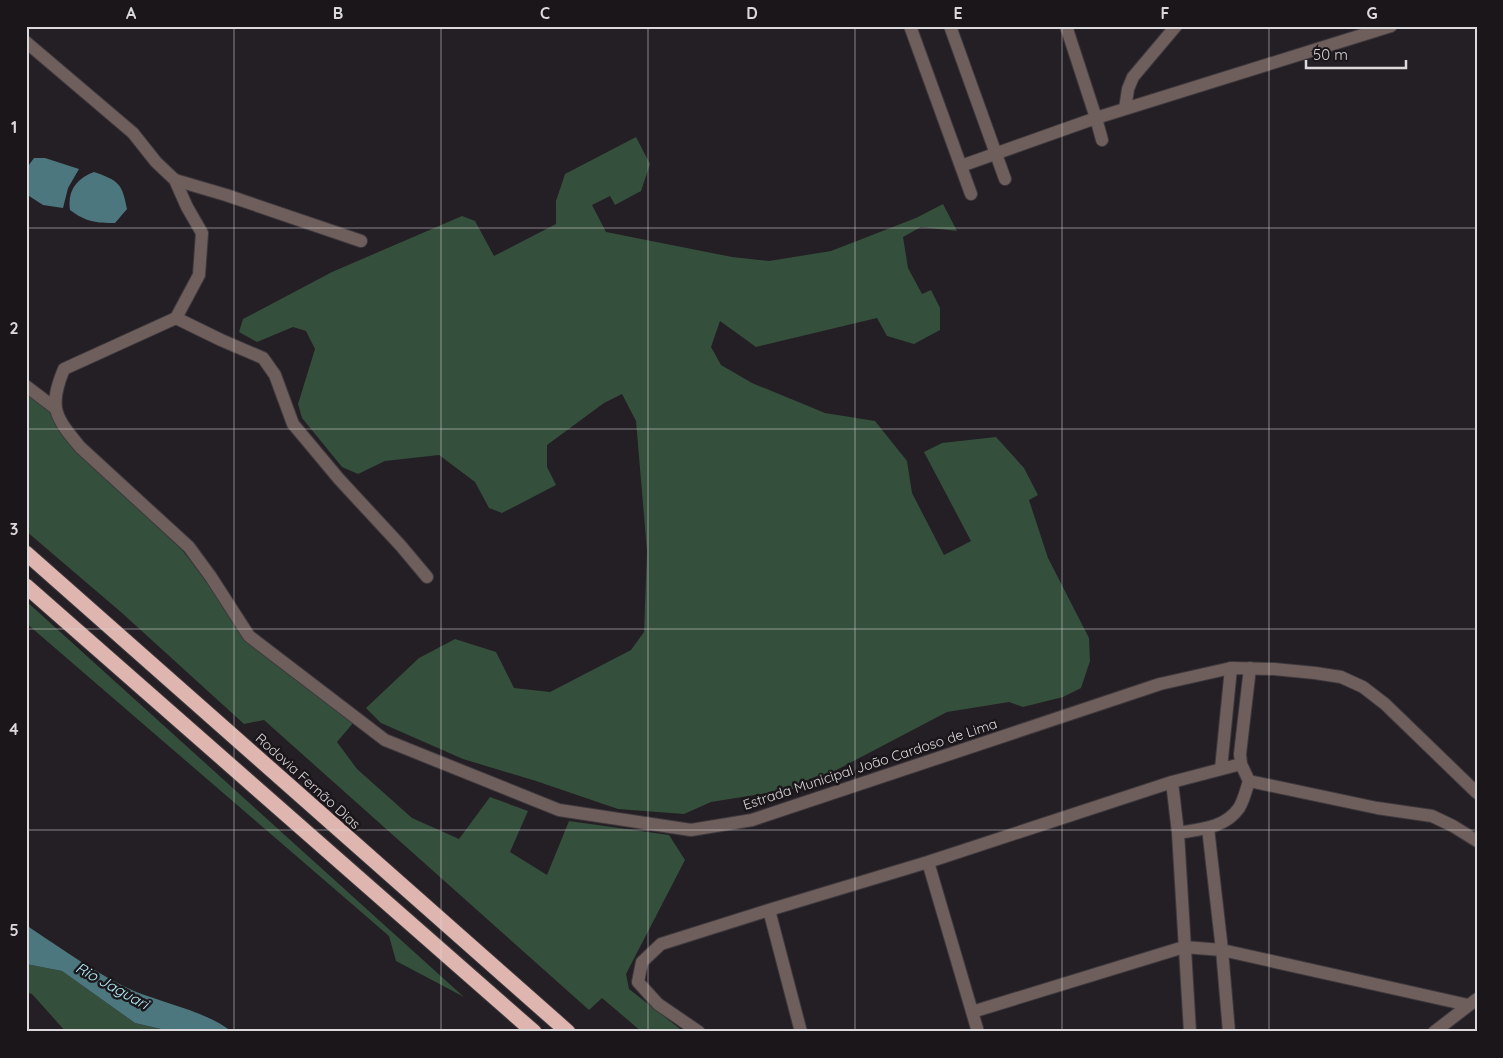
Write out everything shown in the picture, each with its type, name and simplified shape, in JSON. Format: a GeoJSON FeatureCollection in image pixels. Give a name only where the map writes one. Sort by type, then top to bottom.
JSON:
{"type":"FeatureCollection","features":[{"type":"Feature","properties":{"kind":"highway","name":"Rodovia Fernão Dias"},"geometry":{"type":"LineString","coordinates":[[26,553],[568,1032]]}},
{"type":"Feature","properties":{"kind":"highway"},"geometry":{"type":"LineString","coordinates":[[26,586],[534,1032]]}},
{"type":"Feature","properties":{"kind":"street"},"geometry":{"type":"LineString","coordinates":[[910,26],[971,194]]}},
{"type":"Feature","properties":{"kind":"street"},"geometry":{"type":"LineString","coordinates":[[950,26],[1005,179]]}},
{"type":"Feature","properties":{"kind":"street"},"geometry":{"type":"LineString","coordinates":[[1066,26],[1102,140]]}},
{"type":"Feature","properties":{"kind":"street"},"geometry":{"type":"LineString","coordinates":[[1125,109],[1128,90],[1133,77],[1176,26]]}},
{"type":"Feature","properties":{"kind":"street"},"geometry":{"type":"LineString","coordinates":[[961,166],[1096,118],[1391,26]]}},
{"type":"Feature","properties":{"kind":"street"},"geometry":{"type":"LineString","coordinates":[[26,42],[133,133],[156,162],[176,180],[361,241]]}},
{"type":"Feature","properties":{"kind":"street"},"geometry":{"type":"LineString","coordinates":[[55,408],[56,389],[64,369],[176,318],[199,275],[202,233],[187,207],[176,180]]}},
{"type":"Feature","properties":{"kind":"street"},"geometry":{"type":"LineString","coordinates":[[176,318],[263,358],[275,375],[294,424],[339,479],[427,577]]}},
{"type":"Feature","properties":{"kind":"street"},"geometry":{"type":"LineString","coordinates":[[26,386],[55,408]]}},
{"type":"Feature","properties":{"kind":"street","name":"Estrada Municipal João Cardoso de Lima"},"geometry":{"type":"LineString","coordinates":[[55,408],[67,431],[80,447],[188,547],[211,577],[249,636],[385,740],[559,810],[691,830],[752,820],[1160,684],[1231,668],[1274,668],[1341,677],[1363,687],[1385,704],[1477,792]]}},
{"type":"Feature","properties":{"kind":"street"},"geometry":{"type":"LineString","coordinates":[[1221,769],[1231,668]]}},
{"type":"Feature","properties":{"kind":"street"},"geometry":{"type":"LineString","coordinates":[[1178,833],[1219,825],[1240,807],[1249,781],[1241,764],[1240,754],[1250,668]]}},
{"type":"Feature","properties":{"kind":"street"},"geometry":{"type":"LineString","coordinates":[[699,1032],[658,1004],[638,982],[642,962],[661,944],[928,862],[1172,782],[1241,764]]}},
{"type":"Feature","properties":{"kind":"street"},"geometry":{"type":"LineString","coordinates":[[1249,781],[1377,808],[1432,816],[1477,841]]}},
{"type":"Feature","properties":{"kind":"street"},"geometry":{"type":"LineString","coordinates":[[1172,782],[1178,833],[1190,1032]]}},
{"type":"Feature","properties":{"kind":"street"},"geometry":{"type":"LineString","coordinates":[[1208,828],[1229,1032]]}},
{"type":"Feature","properties":{"kind":"street"},"geometry":{"type":"LineString","coordinates":[[928,862],[978,1032]]}},
{"type":"Feature","properties":{"kind":"street"},"geometry":{"type":"LineString","coordinates":[[769,910],[801,1032]]}},
{"type":"Feature","properties":{"kind":"street"},"geometry":{"type":"LineString","coordinates":[[972,1012],[1184,947],[1222,950],[1472,1002]]}},
{"type":"Feature","properties":{"kind":"street"},"geometry":{"type":"LineString","coordinates":[[1434,1032],[1472,1002]]}},
{"type":"Feature","properties":{"kind":"green space"},"geometry":{"type":"Polygon","coordinates":[[[636,137],[650,164],[641,191],[615,205],[610,196],[592,205],[606,232],[732,257],[769,261],[831,251],[916,218],[943,204],[957,231],[921,227],[903,237],[908,268],[922,294],[931,290],[940,308],[940,330],[914,344],[887,336],[877,318],[756,347],[720,321],[711,347],[721,365],[752,383],[825,413],[875,421],[907,461],[912,493],[944,555],[971,541],[924,452],[942,443],[996,437],[1024,468],[1038,495],[1029,500],[1048,558],[1089,638],[1090,661],[1081,688],[1063,697],[1023,707],[1009,702],[947,712],[804,787],[711,802],[684,814],[618,809],[463,759],[381,723],[366,708],[419,658],[455,639],[496,652],[514,688],[550,692],[631,650],[644,632],[647,551],[636,421],[622,394],[604,403],[547,445],[547,467],[556,485],[502,513],[489,508],[475,482],[439,455],[385,461],[358,474],[342,467],[302,418],[298,404],[315,349],[306,331],[293,327],[257,342],[239,332],[243,319],[332,272],[462,216],[475,221],[494,256],[556,224],[556,201],[565,174],[636,137]]]}},
{"type":"Feature","properties":{"kind":"green space"},"geometry":{"type":"Polygon","coordinates":[[[26,393],[48,409],[57,426],[74,449],[182,550],[246,640],[354,722],[337,742],[357,769],[412,818],[459,839],[490,797],[528,811],[510,852],[547,875],[569,821],[669,835],[685,860],[626,974],[629,989],[680,1029],[678,1032],[642,1032],[602,998],[589,1010],[264,720],[244,724],[122,613],[26,531],[26,393]]]}},
{"type":"Feature","properties":{"kind":"green space"},"geometry":{"type":"Polygon","coordinates":[[[26,601],[464,997],[396,961],[389,936],[26,623],[26,601]]]}},
{"type":"Feature","properties":{"kind":"green space"},"geometry":{"type":"Polygon","coordinates":[[[26,964],[62,971],[135,1023],[167,1032],[105,1032],[103,1029],[98,1032],[66,1032],[32,994],[26,992],[26,964]]]}},
{"type":"Feature","properties":{"kind":"water"},"geometry":{"type":"Polygon","coordinates":[[[34,158],[45,158],[79,169],[68,188],[63,208],[43,205],[26,194],[26,169],[34,158]]]}},
{"type":"Feature","properties":{"kind":"water"},"geometry":{"type":"Polygon","coordinates":[[[94,172],[109,178],[121,188],[127,209],[115,223],[91,221],[70,210],[70,197],[74,186],[94,172]]]}},
{"type":"Feature","properties":{"kind":"water","name":"Rio Jaguari"},"geometry":{"type":"Polygon","coordinates":[[[26,925],[120,984],[134,991],[198,1013],[232,1032],[167,1032],[135,1023],[62,971],[26,964],[26,925]]]}}]}
